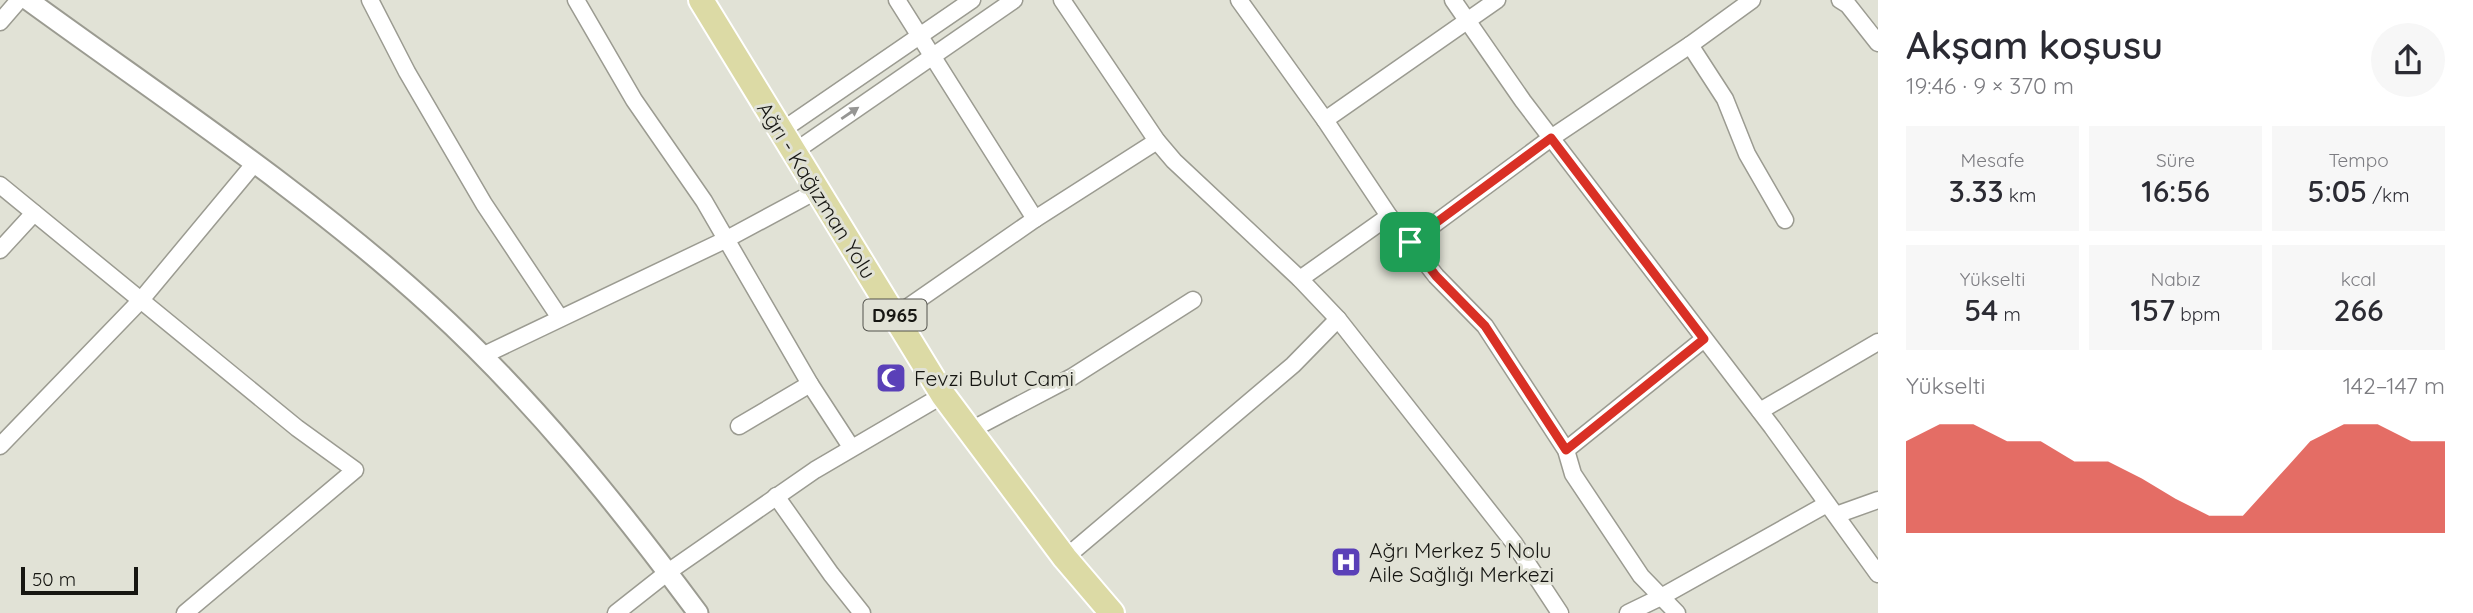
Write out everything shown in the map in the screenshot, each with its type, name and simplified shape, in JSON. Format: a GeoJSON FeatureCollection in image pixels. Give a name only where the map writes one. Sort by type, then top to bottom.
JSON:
{"type":"FeatureCollection","features":[{"type":"Feature","properties":{"kind":"main road","name":"Ağrı - Kağızman Yolu"},"geometry":{"type":"LineString","coordinates":[[701,0],[943,395],[1065,558],[1112,613]]}},
{"type":"Feature","properties":{"kind":"street"},"geometry":{"type":"LineString","coordinates":[[0,22],[19,0]]}},
{"type":"Feature","properties":{"kind":"street"},"geometry":{"type":"LineString","coordinates":[[28,0],[342,230],[430,305],[526,400],[639,533],[698,613]]}},
{"type":"Feature","properties":{"kind":"street"},"geometry":{"type":"LineString","coordinates":[[370,0],[407,72],[484,204],[560,318]]}},
{"type":"Feature","properties":{"kind":"street"},"geometry":{"type":"LineString","coordinates":[[576,0],[634,100],[704,201],[810,384],[851,447]]}},
{"type":"Feature","properties":{"kind":"street"},"geometry":{"type":"LineString","coordinates":[[897,0],[1035,219]]}},
{"type":"Feature","properties":{"kind":"street"},"geometry":{"type":"LineString","coordinates":[[787,141],[920,36],[972,0]]}},
{"type":"Feature","properties":{"kind":"street"},"geometry":{"type":"LineString","coordinates":[[787,141],[932,57],[1014,0]]}},
{"type":"Feature","properties":{"kind":"street"},"geometry":{"type":"LineString","coordinates":[[1062,0],[1157,141],[1174,161],[1300,279],[1338,319],[1514,543],[1560,613]]}},
{"type":"Feature","properties":{"kind":"street"},"geometry":{"type":"LineString","coordinates":[[1240,0],[1389,216],[1436,276],[1485,326],[1566,450],[1573,474],[1641,576],[1677,613]]}},
{"type":"Feature","properties":{"kind":"street"},"geometry":{"type":"LineString","coordinates":[[1453,0],[1523,101],[1760,411],[1878,574]]}},
{"type":"Feature","properties":{"kind":"street"},"geometry":{"type":"LineString","coordinates":[[1325,120],[1497,0]]}},
{"type":"Feature","properties":{"kind":"street"},"geometry":{"type":"LineString","coordinates":[[1410,242],[1551,138],[1752,0]]}},
{"type":"Feature","properties":{"kind":"street"},"geometry":{"type":"LineString","coordinates":[[1840,0],[1878,43]]}},
{"type":"Feature","properties":{"kind":"street"},"geometry":{"type":"LineString","coordinates":[[1690,45],[1725,99],[1747,153],[1785,220]]}},
{"type":"Feature","properties":{"kind":"street"},"geometry":{"type":"LineString","coordinates":[[895,316],[1035,219],[1157,141]]}},
{"type":"Feature","properties":{"kind":"street"},"geometry":{"type":"LineString","coordinates":[[0,446],[141,300],[254,164]]}},
{"type":"Feature","properties":{"kind":"street"},"geometry":{"type":"LineString","coordinates":[[0,185],[297,428],[355,470],[185,613]]}},
{"type":"Feature","properties":{"kind":"street"},"geometry":{"type":"LineString","coordinates":[[482,356],[725,240],[818,190]]}},
{"type":"Feature","properties":{"kind":"street"},"geometry":{"type":"LineString","coordinates":[[0,250],[34,213]]}},
{"type":"Feature","properties":{"kind":"street"},"geometry":{"type":"LineString","coordinates":[[1300,279],[1389,216]]}},
{"type":"Feature","properties":{"kind":"street"},"geometry":{"type":"LineString","coordinates":[[969,431],[1072,377],[1193,300]]}},
{"type":"Feature","properties":{"kind":"street"},"geometry":{"type":"LineString","coordinates":[[1065,558],[1293,365],[1338,319]]}},
{"type":"Feature","properties":{"kind":"street"},"geometry":{"type":"LineString","coordinates":[[1566,450],[1704,339]]}},
{"type":"Feature","properties":{"kind":"street"},"geometry":{"type":"LineString","coordinates":[[1760,411],[1878,342]]}},
{"type":"Feature","properties":{"kind":"street"},"geometry":{"type":"LineString","coordinates":[[740,426],[810,384]]}},
{"type":"Feature","properties":{"kind":"street"},"geometry":{"type":"LineString","coordinates":[[616,613],[668,572],[776,496],[851,447],[943,395]]}},
{"type":"Feature","properties":{"kind":"street"},"geometry":{"type":"LineString","coordinates":[[776,496],[862,613]]}},
{"type":"Feature","properties":{"kind":"street"},"geometry":{"type":"LineString","coordinates":[[1628,613],[1832,509],[1878,500]]}},
{"type":"Feature","properties":{"kind":"place","name":"Fevzi Bulut Cami"},"geometry":{"type":"Point","coordinates":[891,378]}},
{"type":"Feature","properties":{"kind":"place","name":"Ağrı Merkez 5 Nolu Aile Sağlığı Merkezi"},"geometry":{"type":"Point","coordinates":[1346,562]}},
{"type":"Feature","properties":{"kind":"route"},"geometry":{"type":"LineString","coordinates":[[1551,138],[1704,339],[1566,450],[1485,326],[1436,276],[1410,242],[1551,138]]}}]}
